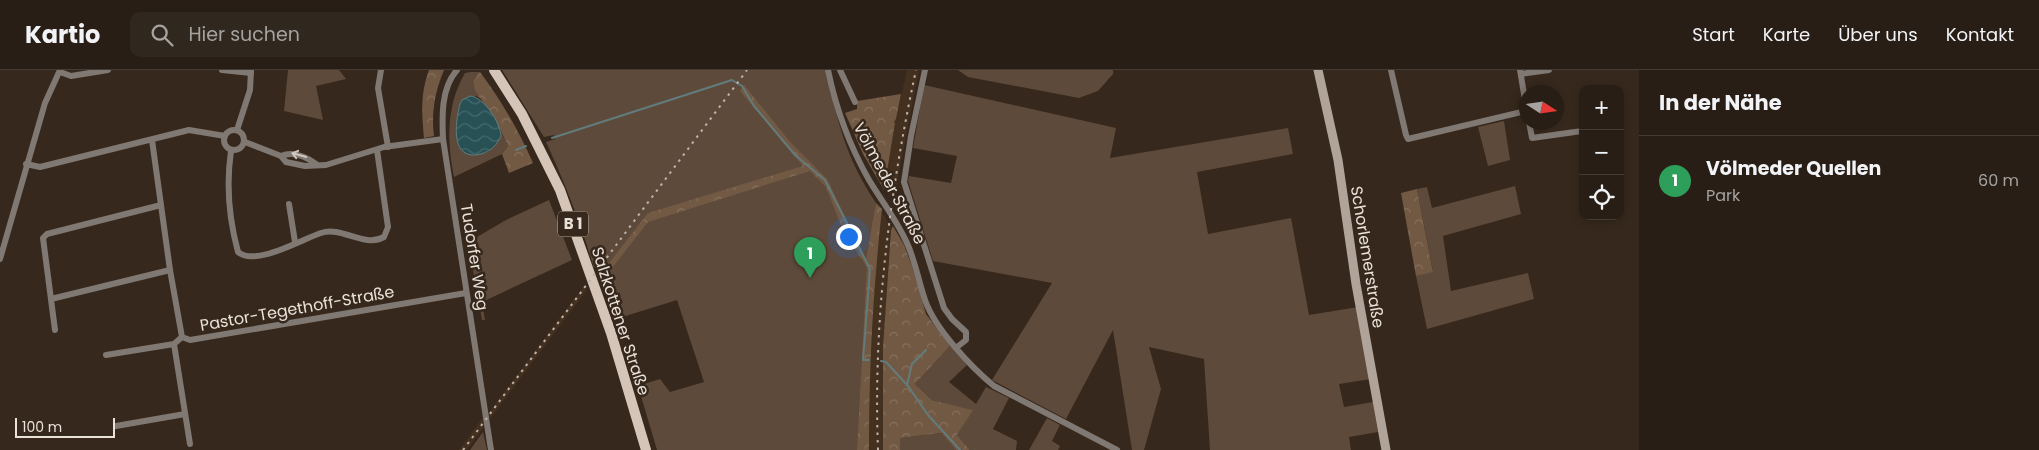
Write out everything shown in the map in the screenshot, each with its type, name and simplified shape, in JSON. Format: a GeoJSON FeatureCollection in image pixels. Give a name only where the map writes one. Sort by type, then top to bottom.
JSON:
{"type":"FeatureCollection","features":[{"type":"Feature","properties":{"kind":"main road","name":"Salzkottener Straße"},"geometry":{"type":"LineString","coordinates":[[494,70],[522,114],[560,190],[611,333],[646,450]]}},
{"type":"Feature","properties":{"kind":"street"},"geometry":{"type":"LineString","coordinates":[[0,259],[45,103],[60,71],[71,76],[108,70]]}},
{"type":"Feature","properties":{"kind":"street"},"geometry":{"type":"LineString","coordinates":[[222,70],[251,72],[250,90],[237,130]]}},
{"type":"Feature","properties":{"kind":"street"},"geometry":{"type":"LineString","coordinates":[[381,70],[378,88],[388,147]]}},
{"type":"Feature","properties":{"kind":"street","name":"Tudorfer Weg"},"geometry":{"type":"LineString","coordinates":[[457,70],[446,92],[442,114],[442,139],[491,450]]}},
{"type":"Feature","properties":{"kind":"street","name":"Völmeder Straße"},"geometry":{"type":"LineString","coordinates":[[828,70],[833,97],[855,155],[906,240],[926,301],[934,319],[984,378],[999,388],[1117,450]]}},
{"type":"Feature","properties":{"kind":"street","name":"Völmeder Straße"},"geometry":{"type":"LineString","coordinates":[[840,70],[854,102]]}},
{"type":"Feature","properties":{"kind":"street"},"geometry":{"type":"LineString","coordinates":[[925,70],[911,136],[904,182],[944,308],[952,319],[966,332],[966,340],[957,347]]}},
{"type":"Feature","properties":{"kind":"street","name":"Schorlemerstraße"},"geometry":{"type":"LineString","coordinates":[[1318,70],[1338,160],[1356,284],[1386,450]]}},
{"type":"Feature","properties":{"kind":"street"},"geometry":{"type":"LineString","coordinates":[[1391,70],[1408,139],[1519,113]]}},
{"type":"Feature","properties":{"kind":"street"},"geometry":{"type":"LineString","coordinates":[[1523,85],[1521,72],[1549,70]]}},
{"type":"Feature","properties":{"kind":"street"},"geometry":{"type":"LineString","coordinates":[[26,164],[32,167],[40,167],[190,130],[225,136]]}},
{"type":"Feature","properties":{"kind":"street"},"geometry":{"type":"LineString","coordinates":[[231,130],[237,130],[244,136],[245,142],[242,147],[232,151],[224,142],[225,136],[231,130]]}},
{"type":"Feature","properties":{"kind":"street"},"geometry":{"type":"LineString","coordinates":[[1530,130],[1532,138],[1579,130]]}},
{"type":"Feature","properties":{"kind":"street"},"geometry":{"type":"LineString","coordinates":[[245,142],[280,156],[286,162],[305,166],[326,165],[388,147],[442,139]]}},
{"type":"Feature","properties":{"kind":"street","name":"Pastor-Tegethoff-Straße"},"geometry":{"type":"LineString","coordinates":[[152,140],[170,270],[182,337],[190,340],[466,293]]}},
{"type":"Feature","properties":{"kind":"street"},"geometry":{"type":"LineString","coordinates":[[232,151],[227,184],[238,252],[242,256],[253,256],[281,250],[295,242],[330,230],[367,240],[379,240],[384,237],[388,227],[377,150]]}},
{"type":"Feature","properties":{"kind":"street"},"geometry":{"type":"LineString","coordinates":[[289,204],[295,242]]}},
{"type":"Feature","properties":{"kind":"street"},"geometry":{"type":"LineString","coordinates":[[54,330],[43,238],[48,234],[161,205]]}},
{"type":"Feature","properties":{"kind":"street"},"geometry":{"type":"LineString","coordinates":[[51,299],[170,270]]}},
{"type":"Feature","properties":{"kind":"street"},"geometry":{"type":"LineString","coordinates":[[106,355],[174,344],[182,337]]}},
{"type":"Feature","properties":{"kind":"street"},"geometry":{"type":"LineString","coordinates":[[174,344],[190,444]]}},
{"type":"Feature","properties":{"kind":"street"},"geometry":{"type":"LineString","coordinates":[[116,426],[185,414]]}},
{"type":"Feature","properties":{"kind":"shaded area"},"geometry":{"type":"Polygon","coordinates":[[[288,70],[339,70],[346,79],[316,86],[323,120],[284,111],[288,70]]]}},
{"type":"Feature","properties":{"kind":"shaded area"},"geometry":{"type":"Polygon","coordinates":[[[502,70],[827,70],[844,139],[857,171],[876,203],[859,450],[657,450],[638,386],[660,379],[670,392],[704,382],[677,300],[616,319],[601,282],[603,278],[598,264],[594,268],[572,204],[546,142],[555,139],[554,135],[544,137],[502,70]]]}},
{"type":"Feature","properties":{"kind":"shaded area"},"geometry":{"type":"Polygon","coordinates":[[[907,70],[919,70],[894,198],[885,183],[894,122],[907,70]]]}},
{"type":"Feature","properties":{"kind":"shaded area"},"geometry":{"type":"Polygon","coordinates":[[[958,70],[1113,70],[1113,74],[1098,91],[1079,98],[968,77],[958,70]]]}},
{"type":"Feature","properties":{"kind":"shaded area"},"geometry":{"type":"Polygon","coordinates":[[[480,72],[473,80],[481,99],[476,96],[460,104],[457,135],[470,155],[488,152],[501,136],[501,132],[508,146],[502,154],[454,177],[449,137],[451,111],[454,98],[465,73],[480,72]]]}},
{"type":"Feature","properties":{"kind":"shaded area"},"geometry":{"type":"Polygon","coordinates":[[[924,85],[1116,128],[1110,158],[1288,128],[1293,154],[1197,172],[1208,234],[1291,218],[1309,315],[1358,307],[1371,379],[1339,384],[1344,407],[1373,402],[1378,432],[1349,437],[1351,450],[1210,450],[1204,359],[1149,347],[1161,389],[1144,450],[1132,450],[1113,330],[1066,419],[992,380],[1052,283],[933,261],[908,181],[909,176],[951,183],[957,156],[913,148],[924,85]]]}},
{"type":"Feature","properties":{"kind":"shaded area"},"geometry":{"type":"Polygon","coordinates":[[[1504,121],[1510,160],[1488,166],[1478,127],[1504,121]]]}},
{"type":"Feature","properties":{"kind":"shaded area"},"geometry":{"type":"Polygon","coordinates":[[[1515,186],[1521,214],[1443,236],[1451,291],[1528,273],[1534,299],[1427,329],[1416,276],[1433,271],[1417,189],[1427,187],[1432,208],[1515,186]]]}},
{"type":"Feature","properties":{"kind":"shaded area"},"geometry":{"type":"Polygon","coordinates":[[[549,200],[572,260],[482,302],[485,320],[482,320],[468,242],[477,240],[477,237],[506,220],[549,200]]]}},
{"type":"Feature","properties":{"kind":"shaded area"},"geometry":{"type":"Polygon","coordinates":[[[882,213],[891,226],[883,347],[883,450],[869,450],[869,392],[876,255],[882,213]]]}},
{"type":"Feature","properties":{"kind":"shaded area"},"geometry":{"type":"Polygon","coordinates":[[[584,286],[586,291],[489,420],[488,414],[584,286]]]}},
{"type":"Feature","properties":{"kind":"shaded area"},"geometry":{"type":"Polygon","coordinates":[[[950,346],[967,365],[949,382],[976,404],[986,387],[1009,398],[993,429],[1017,441],[1016,450],[970,450],[957,435],[972,410],[932,400],[915,384],[950,346]]]}},
{"type":"Feature","properties":{"kind":"shaded area"},"geometry":{"type":"Polygon","coordinates":[[[484,416],[486,424],[467,450],[459,450],[484,416]]]}},
{"type":"Feature","properties":{"kind":"shaded area"},"geometry":{"type":"Polygon","coordinates":[[[1047,418],[1060,425],[1052,441],[1060,446],[1058,450],[1029,450],[1047,418]]]}},
{"type":"Feature","properties":{"kind":"shaded area"},"geometry":{"type":"Polygon","coordinates":[[[483,432],[487,450],[470,450],[483,432]]]}},
{"type":"Feature","properties":{"kind":"shaded area"},"geometry":{"type":"Polygon","coordinates":[[[943,433],[956,450],[900,450],[900,438],[943,433]]]}},
{"type":"Feature","properties":{"kind":"green space"},"geometry":{"type":"Polygon","coordinates":[[[429,70],[444,70],[434,102],[434,136],[424,138],[423,96],[429,70]]]}},
{"type":"Feature","properties":{"kind":"green space"},"geometry":{"type":"Polygon","coordinates":[[[480,72],[509,116],[533,163],[509,173],[502,154],[508,146],[500,129],[475,90],[473,80],[480,72]]]}},
{"type":"Feature","properties":{"kind":"green space"},"geometry":{"type":"Polygon","coordinates":[[[744,85],[791,143],[827,179],[866,260],[876,203],[882,209],[872,329],[869,450],[857,450],[867,267],[844,233],[826,187],[810,171],[648,222],[601,282],[599,276],[648,213],[803,166],[740,91],[744,85]]]}},
{"type":"Feature","properties":{"kind":"green space"},"geometry":{"type":"Polygon","coordinates":[[[901,94],[894,122],[884,190],[863,154],[845,113],[857,109],[857,101],[901,94]]]}},
{"type":"Feature","properties":{"kind":"green space"},"geometry":{"type":"Polygon","coordinates":[[[1417,189],[1433,272],[1416,276],[1401,193],[1417,189]]]}},
{"type":"Feature","properties":{"kind":"green space"},"geometry":{"type":"Polygon","coordinates":[[[893,226],[904,245],[912,266],[926,314],[950,346],[915,384],[932,400],[973,410],[957,435],[970,450],[956,450],[942,433],[900,438],[900,450],[883,450],[883,347],[891,230],[893,226]]]}},
{"type":"Feature","properties":{"kind":"water"},"geometry":{"type":"Polygon","coordinates":[[[470,96],[475,97],[486,105],[500,130],[501,136],[496,145],[481,154],[471,155],[464,152],[459,147],[457,139],[456,130],[460,104],[462,100],[470,96]]]}},
{"type":"Feature","properties":{"kind":"waterway"},"geometry":{"type":"LineString","coordinates":[[552,138],[732,80],[742,86],[754,106],[795,155],[825,180],[870,269],[863,360],[869,360]]}},
{"type":"Feature","properties":{"kind":"waterway"},"geometry":{"type":"LineString","coordinates":[[516,150],[526,146]]}},
{"type":"Feature","properties":{"kind":"waterway"},"geometry":{"type":"LineString","coordinates":[[907,385],[912,364],[926,350]]}},
{"type":"Feature","properties":{"kind":"waterway"},"geometry":{"type":"LineString","coordinates":[[881,361],[886,362],[908,386],[928,415],[960,450]]}},
{"type":"Feature","properties":{"kind":"railway"},"geometry":{"type":"LineString","coordinates":[[463,450],[747,70]]}},
{"type":"Feature","properties":{"kind":"railway"},"geometry":{"type":"LineString","coordinates":[[878,450],[878,354],[885,259],[898,164],[916,70]]}},
{"type":"Feature","properties":{"kind":"place","name":"Völmeder Quellen"},"geometry":{"type":"Point","coordinates":[810,278]}}]}
